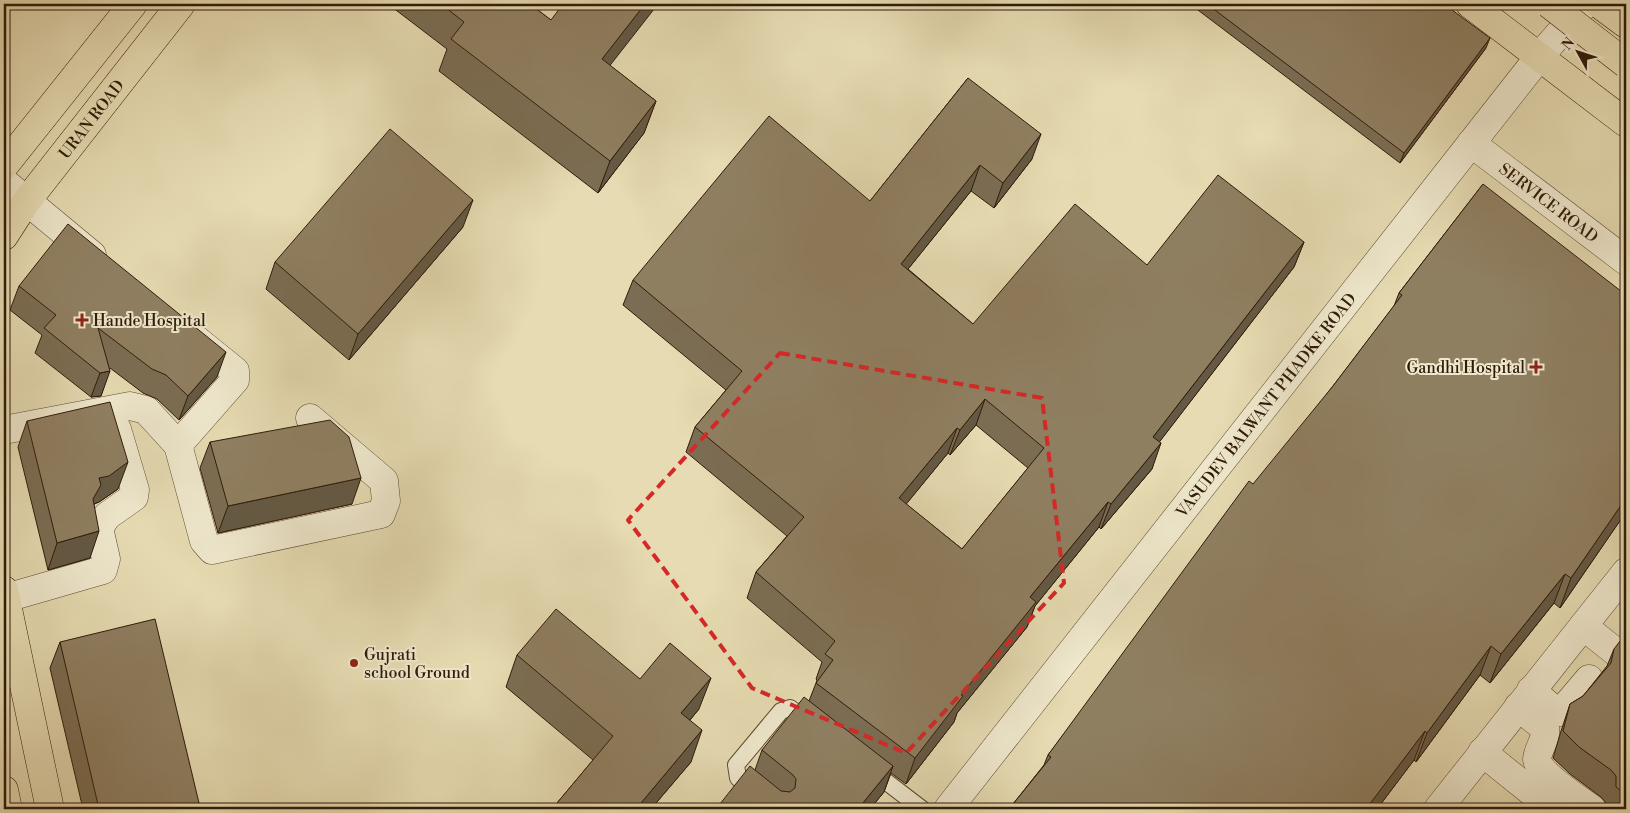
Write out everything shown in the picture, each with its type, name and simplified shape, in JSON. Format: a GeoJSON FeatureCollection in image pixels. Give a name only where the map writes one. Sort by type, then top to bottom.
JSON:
{"type":"FeatureCollection","features":[{"type":"Feature","properties":{"kind":"main road"},"geometry":{"type":"LineString","coordinates":[[4,166],[133,4]]}},
{"type":"Feature","properties":{"kind":"main road","name":"URAN ROAD"},"geometry":{"type":"LineString","coordinates":[[4,236],[26,202],[181,4]]}},
{"type":"Feature","properties":{"kind":"main road"},"geometry":{"type":"LineString","coordinates":[[1470,4],[1626,123]]}},
{"type":"Feature","properties":{"kind":"main road"},"geometry":{"type":"LineString","coordinates":[[1549,4],[1626,64]]}},
{"type":"Feature","properties":{"kind":"main road"},"geometry":{"type":"LineString","coordinates":[[1599,4],[1626,24]]}},
{"type":"Feature","properties":{"kind":"main road"},"geometry":{"type":"LineString","coordinates":[[5,594],[50,809]]}},
{"type":"Feature","properties":{"kind":"main road"},"geometry":{"type":"LineString","coordinates":[[4,790],[8,809]]}},
{"type":"Feature","properties":{"kind":"street","name":"VASUDEV BALWANT PHADKE ROAD"},"geometry":{"type":"LineString","coordinates":[[948,809],[1539,57],[1585,4]]}},
{"type":"Feature","properties":{"kind":"street","name":"SERVICE ROAD"},"geometry":{"type":"LineString","coordinates":[[1471,143],[1626,260]]}},
{"type":"Feature","properties":{"kind":"street"},"geometry":{"type":"LineString","coordinates":[[4,182],[112,271]]}},
{"type":"Feature","properties":{"kind":"street"},"geometry":{"type":"LineString","coordinates":[[173,321],[235,371],[235,380],[178,445]]}},
{"type":"Feature","properties":{"kind":"street"},"geometry":{"type":"LineString","coordinates":[[4,430],[111,408],[130,406],[146,410],[178,445],[204,541],[212,550],[381,514],[386,501],[384,481],[310,418]]}},
{"type":"Feature","properties":{"kind":"street"},"geometry":{"type":"LineString","coordinates":[[5,594],[103,570],[106,559],[99,528],[107,516],[134,497],[135,490],[111,408]]}},
{"type":"Feature","properties":{"kind":"street"},"geometry":{"type":"LineString","coordinates":[[1438,809],[1626,572]]}},
{"type":"Feature","properties":{"kind":"street"},"geometry":{"type":"LineString","coordinates":[[1583,626],[1626,660]]}},
{"type":"Feature","properties":{"kind":"street"},"geometry":{"type":"LineString","coordinates":[[1525,699],[1561,712],[1589,679]]}},
{"type":"Feature","properties":{"kind":"street"},"geometry":{"type":"LineString","coordinates":[[1525,699],[1546,728],[1546,734],[1537,758],[1541,770],[1592,809]]}},
{"type":"Feature","properties":{"kind":"street"},"geometry":{"type":"LineString","coordinates":[[1482,752],[1553,809]]}},
{"type":"Feature","properties":{"kind":"lane"},"geometry":{"type":"LineString","coordinates":[[777,809],[738,778],[736,765],[781,711],[790,708],[821,732]]}},
{"type":"Feature","properties":{"kind":"lane"},"geometry":{"type":"LineString","coordinates":[[861,762],[922,809]]}},
{"type":"Feature","properties":{"kind":"highlighted area"},"geometry":{"type":"Polygon","coordinates":[[[780,353],[1042,398],[1064,583],[906,753],[752,688],[628,520],[780,353]]]}},
{"type":"Feature","properties":{"kind":"building"},"geometry":{"type":"Polygon","coordinates":[[[441,4],[530,4],[551,20],[563,4],[645,4],[602,59],[656,101],[610,161],[451,39],[464,22],[441,4]]]}},
{"type":"Feature","properties":{"kind":"building"},"geometry":{"type":"Polygon","coordinates":[[[1207,4],[1444,4],[1490,38],[1404,153],[1207,4]]]}},
{"type":"Feature","properties":{"kind":"building"},"geometry":{"type":"Polygon","coordinates":[[[968,78],[1041,134],[1003,183],[980,165],[901,264],[973,324],[1075,204],[1147,265],[1218,175],[1304,242],[1153,437],[1161,443],[1111,504],[1108,502],[1030,597],[1036,602],[961,695],[963,696],[915,758],[816,683],[833,660],[825,654],[835,641],[756,572],[804,517],[695,427],[742,371],[633,280],[769,116],[870,201],[968,78]],[[985,399],[960,430],[957,428],[899,498],[962,549],[1044,448],[985,399]]]}},
{"type":"Feature","properties":{"kind":"building"},"geometry":{"type":"Polygon","coordinates":[[[390,129],[473,200],[358,334],[275,262],[390,129]]]}},
{"type":"Feature","properties":{"kind":"building"},"geometry":{"type":"Polygon","coordinates":[[[1483,184],[1626,295],[1626,498],[1571,578],[1565,574],[1501,654],[1491,646],[1427,733],[1425,731],[1366,809],[1009,809],[1051,757],[1048,755],[1249,481],[1253,484],[1333,386],[1402,295],[1399,293],[1483,184]]]}},
{"type":"Feature","properties":{"kind":"building"},"geometry":{"type":"Polygon","coordinates":[[[68,224],[226,352],[188,396],[166,375],[152,369],[98,328],[110,371],[100,373],[44,328],[56,315],[19,286],[68,224]]]}},
{"type":"Feature","properties":{"kind":"building"},"geometry":{"type":"Polygon","coordinates":[[[110,402],[128,462],[109,476],[99,478],[101,485],[93,499],[99,531],[57,543],[27,421],[110,402]]]}},
{"type":"Feature","properties":{"kind":"building"},"geometry":{"type":"Polygon","coordinates":[[[330,420],[349,437],[361,478],[228,506],[210,442],[330,420]]]}},
{"type":"Feature","properties":{"kind":"building"},"geometry":{"type":"Polygon","coordinates":[[[556,609],[640,679],[670,643],[711,678],[681,713],[702,730],[636,809],[552,809],[613,736],[517,655],[556,609]]]}},
{"type":"Feature","properties":{"kind":"building"},"geometry":{"type":"Polygon","coordinates":[[[155,619],[199,803],[171,809],[99,809],[60,642],[155,619]]]}},
{"type":"Feature","properties":{"kind":"building"},"geometry":{"type":"Polygon","coordinates":[[[1620,641],[1626,645],[1626,795],[1616,787],[1616,776],[1611,770],[1579,747],[1563,731],[1570,704],[1583,696],[1611,663],[1614,649],[1620,641]]]}},
{"type":"Feature","properties":{"kind":"building"},"geometry":{"type":"Polygon","coordinates":[[[804,697],[893,766],[858,809],[716,809],[750,766],[781,791],[790,792],[795,788],[796,779],[793,775],[762,750],[804,697]]]}},
{"type":"Feature","properties":{"kind":"building"},"geometry":{"type":"Polygon","coordinates":[[[497,803],[504,809],[491,809],[497,803]]]}},
{"type":"Feature","properties":{"kind":"place","name":"Hande Hospital"},"geometry":{"type":"Point","coordinates":[82,320]}},
{"type":"Feature","properties":{"kind":"place","name":"Gandhi Hospital"},"geometry":{"type":"Point","coordinates":[1536,367]}},
{"type":"Feature","properties":{"kind":"place","name":"Gujrati school Ground"},"geometry":{"type":"Point","coordinates":[354,663]}}]}
